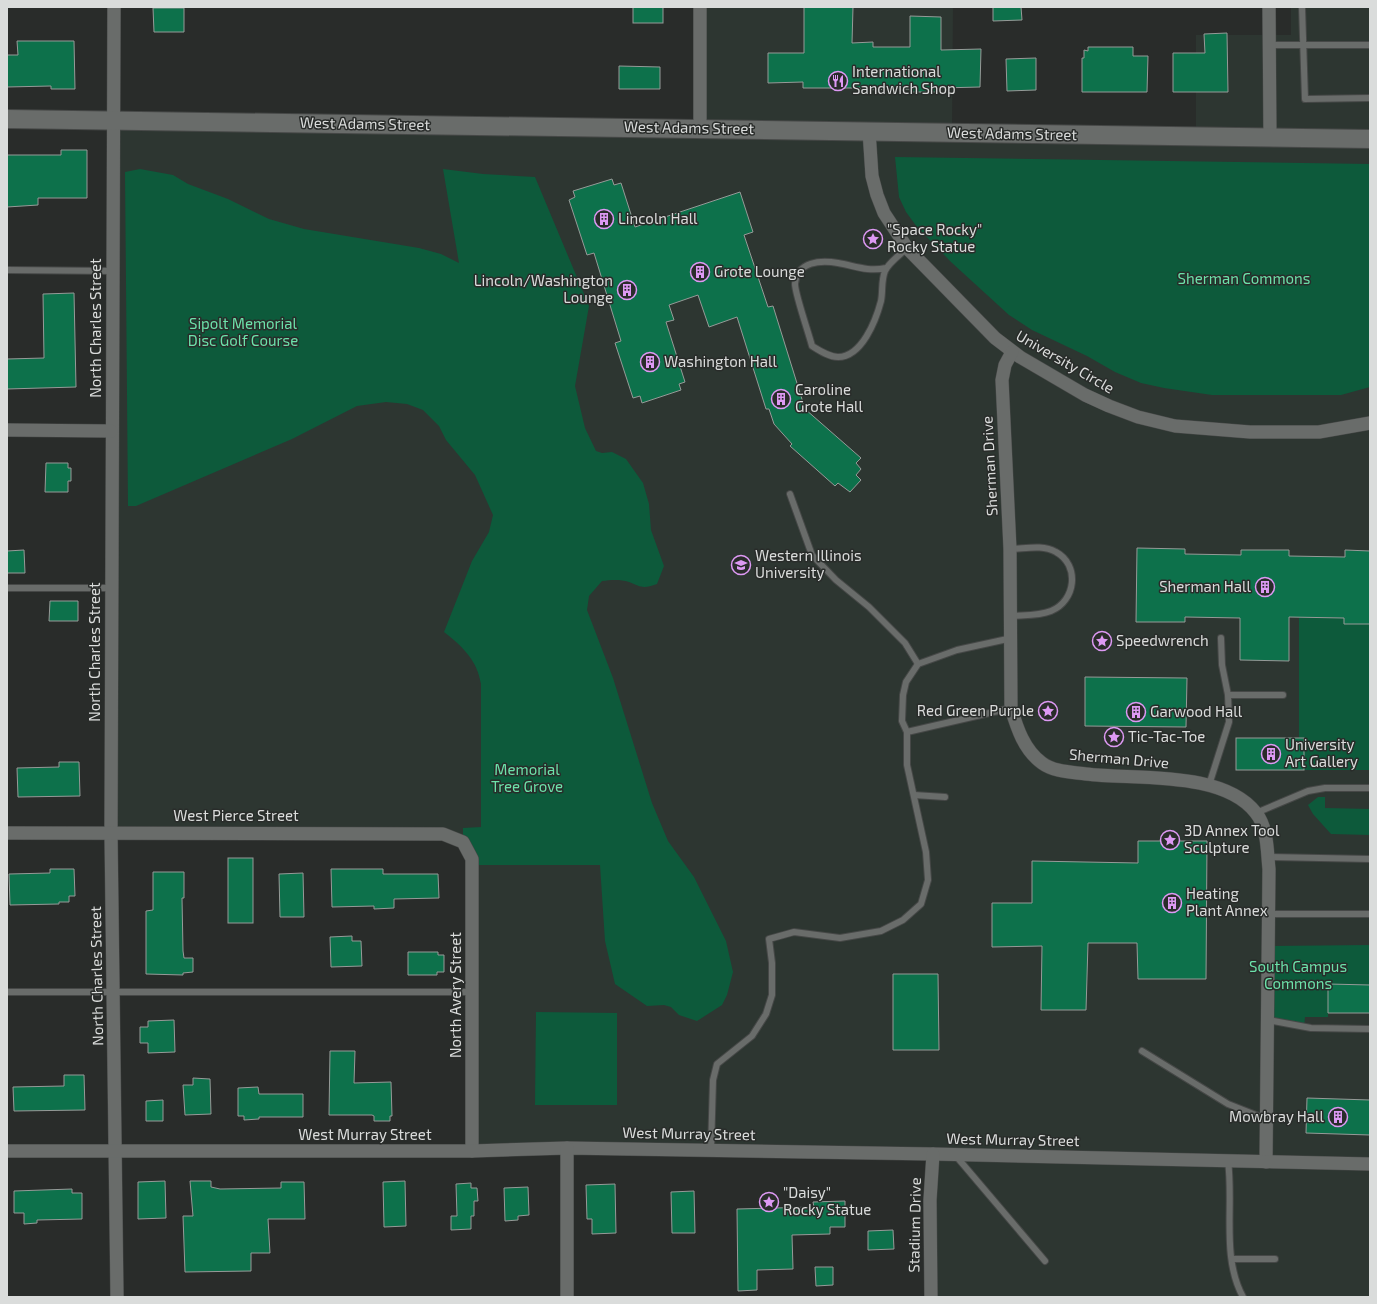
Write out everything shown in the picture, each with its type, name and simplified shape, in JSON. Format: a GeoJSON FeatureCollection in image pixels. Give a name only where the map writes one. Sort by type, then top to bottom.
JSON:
{"type":"FeatureCollection","features":[{"type":"Feature","properties":{"kind":"street","name":"North Charles Street"},"geometry":{"type":"LineString","coordinates":[[114,7],[112,120],[113,271],[111,431],[111,833],[117,1297]]}},
{"type":"Feature","properties":{"kind":"street"},"geometry":{"type":"LineString","coordinates":[[700,7],[700,128]]}},
{"type":"Feature","properties":{"kind":"street"},"geometry":{"type":"LineString","coordinates":[[1269,7],[1270,138]]}},
{"type":"Feature","properties":{"kind":"street","name":"West Adams Street"},"geometry":{"type":"LineString","coordinates":[[7,119],[1370,139]]}},
{"type":"Feature","properties":{"kind":"street","name":"University Circle"},"geometry":{"type":"LineString","coordinates":[[869,131],[872,176],[877,195],[884,213],[907,248],[995,338],[1012,352],[1085,395],[1138,418],[1175,426],[1250,432],[1319,432],[1370,423]]}},
{"type":"Feature","properties":{"kind":"street","name":"Sherman Drive"},"geometry":{"type":"LineString","coordinates":[[1012,352],[1005,365],[1002,380],[1010,549],[1012,638],[1011,708],[1019,733],[1031,752],[1042,763],[1057,769],[1095,775],[1190,781],[1209,785],[1233,795],[1256,813],[1264,829],[1268,858],[1269,914],[1266,1162]]}},
{"type":"Feature","properties":{"kind":"street"},"geometry":{"type":"LineString","coordinates":[[7,430],[111,431]]}},
{"type":"Feature","properties":{"kind":"street","name":"West Pierce Street"},"geometry":{"type":"LineString","coordinates":[[7,833],[443,834],[463,842]]}},
{"type":"Feature","properties":{"kind":"street","name":"North Avery Street"},"geometry":{"type":"LineString","coordinates":[[463,842],[472,859],[472,1151]]}},
{"type":"Feature","properties":{"kind":"street"},"geometry":{"type":"LineString","coordinates":[[567,1148],[567,1297]]}},
{"type":"Feature","properties":{"kind":"street","name":"West Murray Street"},"geometry":{"type":"LineString","coordinates":[[7,1151],[472,1151],[567,1148],[955,1154],[1370,1164]]}},
{"type":"Feature","properties":{"kind":"street","name":"Stadium Drive"},"geometry":{"type":"LineString","coordinates":[[931,1297],[930,1200],[933,1154]]}},
{"type":"Feature","properties":{"kind":"lane"},"geometry":{"type":"LineString","coordinates":[[1302,7],[1305,99],[1370,98]]}},
{"type":"Feature","properties":{"kind":"lane"},"geometry":{"type":"LineString","coordinates":[[1269,45],[1370,45]]}},
{"type":"Feature","properties":{"kind":"lane"},"geometry":{"type":"LineString","coordinates":[[886,268],[873,271],[824,261],[809,263],[798,274],[795,285],[812,346],[822,353],[839,357],[855,351],[866,338],[876,318],[881,299],[882,279],[886,268],[907,248]]}},
{"type":"Feature","properties":{"kind":"lane"},"geometry":{"type":"LineString","coordinates":[[7,270],[113,271]]}},
{"type":"Feature","properties":{"kind":"lane"},"geometry":{"type":"LineString","coordinates":[[790,494],[812,555],[836,580],[869,607],[905,644],[918,664]]}},
{"type":"Feature","properties":{"kind":"lane"},"geometry":{"type":"LineString","coordinates":[[1010,549],[1045,548],[1055,552],[1064,558],[1070,567],[1072,578],[1072,588],[1067,598],[1060,606],[1050,611],[1011,616]]}},
{"type":"Feature","properties":{"kind":"lane"},"geometry":{"type":"LineString","coordinates":[[7,588],[111,588]]}},
{"type":"Feature","properties":{"kind":"lane"},"geometry":{"type":"LineString","coordinates":[[711,1151],[713,1080],[717,1064],[752,1036],[766,1014],[772,995],[772,963],[769,939],[794,932],[840,938],[881,931],[903,920],[921,904],[928,880],[926,852],[907,765],[907,732],[902,721],[903,695],[906,682],[918,664],[956,650],[1012,638]]}},
{"type":"Feature","properties":{"kind":"lane"},"geometry":{"type":"LineString","coordinates":[[1209,785],[1229,722],[1228,695],[1222,665],[1221,638]]}},
{"type":"Feature","properties":{"kind":"lane"},"geometry":{"type":"LineString","coordinates":[[1228,695],[1283,695]]}},
{"type":"Feature","properties":{"kind":"lane"},"geometry":{"type":"LineString","coordinates":[[907,732],[1011,708]]}},
{"type":"Feature","properties":{"kind":"lane"},"geometry":{"type":"LineString","coordinates":[[1256,813],[1308,791],[1325,788],[1370,788]]}},
{"type":"Feature","properties":{"kind":"lane"},"geometry":{"type":"LineString","coordinates":[[914,795],[945,797]]}},
{"type":"Feature","properties":{"kind":"lane"},"geometry":{"type":"LineString","coordinates":[[1268,858],[1370,859]]}},
{"type":"Feature","properties":{"kind":"lane"},"geometry":{"type":"LineString","coordinates":[[1269,914],[1370,914]]}},
{"type":"Feature","properties":{"kind":"lane"},"geometry":{"type":"LineString","coordinates":[[7,992],[472,992]]}},
{"type":"Feature","properties":{"kind":"lane"},"geometry":{"type":"LineString","coordinates":[[1268,1020],[1311,1028],[1370,1029]]}},
{"type":"Feature","properties":{"kind":"lane"},"geometry":{"type":"LineString","coordinates":[[1142,1051],[1228,1104],[1266,1119]]}},
{"type":"Feature","properties":{"kind":"lane"},"geometry":{"type":"LineString","coordinates":[[955,1154],[1045,1261]]}},
{"type":"Feature","properties":{"kind":"lane"},"geometry":{"type":"LineString","coordinates":[[1228,1161],[1230,1176],[1232,1259],[1236,1284],[1243,1297]]}},
{"type":"Feature","properties":{"kind":"lane"},"geometry":{"type":"LineString","coordinates":[[1232,1259],[1275,1259]]}},
{"type":"Feature","properties":{"kind":"shaded area","name":"Western Illinois University"},"geometry":{"type":"Polygon","coordinates":[[[700,7],[953,7],[952,132],[1196,136],[1196,35],[1291,35],[1291,7],[1370,7],[1370,1297],[931,1297],[933,1154],[472,1151],[472,859],[457,838],[111,833],[112,120],[699,128],[700,7]]]}},
{"type":"Feature","properties":{"kind":"green space","name":"Sherman Commons"},"geometry":{"type":"Polygon","coordinates":[[[895,157],[1370,164],[1370,387],[1341,395],[1212,395],[1141,383],[1115,372],[1087,356],[1032,330],[1009,315],[951,262],[917,227],[906,212],[899,197],[895,157]]]}},
{"type":"Feature","properties":{"kind":"green space","name":"Sipolt Memorial Disc Golf Course"},"geometry":{"type":"Polygon","coordinates":[[[140,169],[173,175],[188,184],[228,199],[269,219],[304,229],[419,248],[441,254],[459,263],[443,169],[483,174],[535,177],[589,306],[575,386],[585,428],[596,451],[602,453],[612,452],[626,459],[643,483],[649,504],[651,530],[664,566],[657,584],[645,587],[622,580],[602,581],[589,596],[587,610],[613,678],[652,803],[668,841],[694,877],[726,941],[733,972],[727,995],[722,1005],[697,1021],[679,1015],[671,1007],[664,1005],[647,1006],[615,984],[605,941],[600,865],[472,865],[463,842],[463,828],[481,827],[481,684],[473,661],[457,643],[444,632],[472,561],[489,532],[493,515],[475,475],[446,440],[439,426],[423,410],[407,404],[386,402],[357,406],[292,439],[136,506],[128,506],[125,172],[140,169]]]}},
{"type":"Feature","properties":{"kind":"green space"},"geometry":{"type":"Polygon","coordinates":[[[1299,617],[1344,618],[1344,624],[1370,624],[1370,770],[1304,770],[1304,739],[1299,738],[1299,617]]]}},
{"type":"Feature","properties":{"kind":"green space"},"geometry":{"type":"Polygon","coordinates":[[[1318,797],[1325,797],[1325,808],[1370,809],[1370,835],[1331,834],[1313,814],[1308,805],[1318,797]]]}},
{"type":"Feature","properties":{"kind":"green space","name":"South Campus Commons"},"geometry":{"type":"Polygon","coordinates":[[[1370,945],[1370,985],[1328,985],[1328,1017],[1305,1017],[1304,1027],[1268,1020],[1269,946],[1370,945]]]}},
{"type":"Feature","properties":{"kind":"green space"},"geometry":{"type":"Polygon","coordinates":[[[536,1012],[617,1013],[617,1105],[535,1105],[536,1012]]]}},
{"type":"Feature","properties":{"kind":"building"},"geometry":{"type":"Polygon","coordinates":[[[633,7],[663,7],[663,23],[633,23],[633,7]]]}},
{"type":"Feature","properties":{"kind":"building"},"geometry":{"type":"Polygon","coordinates":[[[804,7],[853,7],[852,43],[873,42],[873,47],[910,47],[910,16],[941,17],[941,50],[981,49],[980,87],[940,88],[940,92],[910,92],[910,89],[860,90],[860,88],[803,88],[803,82],[768,83],[768,53],[804,53],[804,7]]]}},
{"type":"Feature","properties":{"kind":"building"},"geometry":{"type":"Polygon","coordinates":[[[993,7],[1021,7],[1022,20],[993,21],[993,7]]]}},
{"type":"Feature","properties":{"kind":"building"},"geometry":{"type":"Polygon","coordinates":[[[153,8],[184,8],[184,32],[154,32],[153,8]]]}},
{"type":"Feature","properties":{"kind":"building"},"geometry":{"type":"Polygon","coordinates":[[[1227,33],[1228,92],[1173,92],[1173,53],[1205,53],[1204,34],[1227,33]]]}},
{"type":"Feature","properties":{"kind":"building"},"geometry":{"type":"Polygon","coordinates":[[[17,41],[74,41],[75,89],[51,89],[51,86],[7,87],[7,55],[18,55],[17,41]]]}},
{"type":"Feature","properties":{"kind":"building"},"geometry":{"type":"Polygon","coordinates":[[[1088,47],[1133,47],[1133,56],[1148,56],[1147,92],[1082,92],[1082,58],[1084,58],[1084,50],[1088,51],[1088,47]]]}},
{"type":"Feature","properties":{"kind":"building"},"geometry":{"type":"Polygon","coordinates":[[[1036,58],[1036,90],[1007,91],[1006,59],[1036,58]]]}},
{"type":"Feature","properties":{"kind":"building"},"geometry":{"type":"Polygon","coordinates":[[[619,66],[660,67],[660,89],[619,89],[619,66]]]}},
{"type":"Feature","properties":{"kind":"building"},"geometry":{"type":"Polygon","coordinates":[[[61,150],[87,150],[87,198],[38,198],[38,205],[7,207],[7,155],[61,155],[61,150]]]}},
{"type":"Feature","properties":{"kind":"building"},"geometry":{"type":"Polygon","coordinates":[[[612,179],[614,185],[621,183],[635,227],[740,192],[753,232],[744,235],[768,307],[773,306],[805,409],[861,458],[856,463],[861,469],[856,475],[861,480],[850,492],[838,483],[835,486],[790,446],[792,444],[774,424],[769,409],[766,409],[737,317],[709,327],[698,295],[669,305],[674,320],[666,322],[685,382],[679,384],[681,390],[642,403],[640,396],[633,398],[615,343],[621,341],[594,253],[587,255],[569,200],[575,197],[573,191],[612,179]]]}},
{"type":"Feature","properties":{"kind":"building"},"geometry":{"type":"Polygon","coordinates":[[[74,293],[76,387],[7,389],[7,359],[44,358],[43,294],[74,293]]]}},
{"type":"Feature","properties":{"kind":"building"},"geometry":{"type":"Polygon","coordinates":[[[46,463],[68,463],[68,468],[71,468],[71,481],[68,481],[68,492],[45,492],[46,463]]]}},
{"type":"Feature","properties":{"kind":"building"},"geometry":{"type":"Polygon","coordinates":[[[1137,548],[1185,549],[1185,554],[1241,555],[1241,550],[1289,550],[1289,556],[1345,557],[1345,550],[1370,551],[1370,624],[1344,624],[1344,618],[1289,617],[1289,661],[1240,660],[1240,618],[1185,617],[1185,622],[1136,622],[1137,548]]]}},
{"type":"Feature","properties":{"kind":"building"},"geometry":{"type":"Polygon","coordinates":[[[24,550],[25,573],[7,573],[7,551],[24,550]]]}},
{"type":"Feature","properties":{"kind":"building"},"geometry":{"type":"Polygon","coordinates":[[[50,601],[78,601],[78,621],[49,621],[50,601]]]}},
{"type":"Feature","properties":{"kind":"building","name":"Garwood Hall"},"geometry":{"type":"Polygon","coordinates":[[[1085,677],[1187,678],[1186,727],[1085,726],[1085,677]]]}},
{"type":"Feature","properties":{"kind":"building"},"geometry":{"type":"Polygon","coordinates":[[[1236,738],[1304,738],[1304,770],[1236,770],[1236,738]]]}},
{"type":"Feature","properties":{"kind":"building"},"geometry":{"type":"Polygon","coordinates":[[[59,762],[79,762],[80,796],[18,797],[17,768],[59,767],[59,762]]]}},
{"type":"Feature","properties":{"kind":"building"},"geometry":{"type":"Polygon","coordinates":[[[1138,841],[1207,841],[1206,979],[1138,979],[1137,943],[1088,943],[1086,1010],[1041,1010],[1042,946],[992,947],[992,903],[1032,903],[1032,861],[1138,863],[1138,841]]]}},
{"type":"Feature","properties":{"kind":"building"},"geometry":{"type":"Polygon","coordinates":[[[228,858],[253,858],[253,923],[228,923],[228,858]]]}},
{"type":"Feature","properties":{"kind":"building"},"geometry":{"type":"Polygon","coordinates":[[[50,869],[74,869],[75,896],[69,896],[69,902],[59,902],[59,904],[10,905],[9,874],[50,873],[50,869]]]}},
{"type":"Feature","properties":{"kind":"building"},"geometry":{"type":"Polygon","coordinates":[[[331,869],[383,869],[383,874],[438,874],[439,898],[394,899],[394,908],[374,909],[374,906],[332,907],[331,869]]]}},
{"type":"Feature","properties":{"kind":"building"},"geometry":{"type":"Polygon","coordinates":[[[153,872],[184,872],[184,898],[182,898],[183,951],[184,958],[193,958],[193,972],[183,973],[183,975],[146,974],[146,911],[153,910],[153,872]]]}},
{"type":"Feature","properties":{"kind":"building"},"geometry":{"type":"Polygon","coordinates":[[[303,873],[304,917],[280,917],[279,874],[303,873]]]}},
{"type":"Feature","properties":{"kind":"building"},"geometry":{"type":"Polygon","coordinates":[[[352,936],[352,941],[361,941],[362,966],[331,967],[330,937],[352,936]]]}},
{"type":"Feature","properties":{"kind":"building"},"geometry":{"type":"Polygon","coordinates":[[[408,952],[438,952],[438,955],[444,955],[444,972],[437,972],[437,975],[408,975],[408,952]]]}},
{"type":"Feature","properties":{"kind":"building"},"geometry":{"type":"Polygon","coordinates":[[[893,974],[938,974],[939,1050],[893,1050],[893,974]]]}},
{"type":"Feature","properties":{"kind":"building"},"geometry":{"type":"Polygon","coordinates":[[[1328,984],[1370,985],[1370,1013],[1328,1013],[1328,984]]]}},
{"type":"Feature","properties":{"kind":"building"},"geometry":{"type":"Polygon","coordinates":[[[174,1020],[175,1052],[148,1053],[148,1043],[140,1043],[140,1027],[148,1027],[148,1021],[174,1020]]]}},
{"type":"Feature","properties":{"kind":"building"},"geometry":{"type":"Polygon","coordinates":[[[330,1051],[355,1051],[354,1083],[391,1082],[392,1116],[390,1116],[390,1121],[374,1121],[374,1116],[372,1115],[329,1115],[330,1051]]]}},
{"type":"Feature","properties":{"kind":"building"},"geometry":{"type":"Polygon","coordinates":[[[64,1075],[84,1075],[85,1110],[14,1111],[13,1087],[64,1086],[64,1075]]]}},
{"type":"Feature","properties":{"kind":"building"},"geometry":{"type":"Polygon","coordinates":[[[193,1078],[210,1079],[211,1114],[185,1115],[183,1085],[193,1085],[193,1078]]]}},
{"type":"Feature","properties":{"kind":"building"},"geometry":{"type":"Polygon","coordinates":[[[258,1087],[259,1094],[303,1094],[303,1117],[259,1117],[259,1119],[244,1120],[244,1116],[238,1116],[238,1088],[258,1087]]]}},
{"type":"Feature","properties":{"kind":"building","name":"Mowbray Hall"},"geometry":{"type":"Polygon","coordinates":[[[1307,1098],[1370,1100],[1370,1135],[1306,1133],[1307,1098]]]}},
{"type":"Feature","properties":{"kind":"building"},"geometry":{"type":"Polygon","coordinates":[[[163,1100],[163,1121],[146,1121],[146,1101],[163,1100]]]}},
{"type":"Feature","properties":{"kind":"building"},"geometry":{"type":"Polygon","coordinates":[[[165,1181],[166,1218],[138,1219],[138,1182],[165,1181]]]}},
{"type":"Feature","properties":{"kind":"building"},"geometry":{"type":"Polygon","coordinates":[[[190,1181],[211,1181],[211,1187],[220,1189],[281,1188],[281,1182],[304,1182],[305,1219],[268,1219],[270,1253],[251,1253],[251,1271],[185,1272],[183,1216],[193,1216],[190,1181]]]}},
{"type":"Feature","properties":{"kind":"building"},"geometry":{"type":"Polygon","coordinates":[[[405,1181],[406,1226],[384,1227],[383,1182],[405,1181]]]}},
{"type":"Feature","properties":{"kind":"building"},"geometry":{"type":"Polygon","coordinates":[[[471,1183],[471,1188],[477,1188],[478,1201],[474,1201],[474,1216],[471,1216],[471,1229],[451,1230],[451,1216],[457,1216],[456,1184],[471,1183]]]}},
{"type":"Feature","properties":{"kind":"building"},"geometry":{"type":"Polygon","coordinates":[[[615,1184],[616,1233],[592,1234],[592,1219],[587,1219],[586,1185],[615,1184]]]}},
{"type":"Feature","properties":{"kind":"building"},"geometry":{"type":"Polygon","coordinates":[[[528,1187],[529,1215],[518,1216],[518,1220],[505,1221],[504,1188],[528,1187]]]}},
{"type":"Feature","properties":{"kind":"building"},"geometry":{"type":"Polygon","coordinates":[[[72,1189],[72,1193],[82,1193],[82,1219],[37,1220],[37,1223],[24,1224],[24,1213],[14,1213],[14,1191],[72,1189]]]}},
{"type":"Feature","properties":{"kind":"building"},"geometry":{"type":"Polygon","coordinates":[[[694,1191],[695,1233],[672,1233],[671,1192],[694,1191]]]}},
{"type":"Feature","properties":{"kind":"building"},"geometry":{"type":"Polygon","coordinates":[[[845,1201],[845,1227],[830,1227],[830,1234],[792,1235],[793,1269],[757,1270],[757,1290],[738,1291],[737,1209],[814,1207],[813,1202],[845,1201]]]}},
{"type":"Feature","properties":{"kind":"building"},"geometry":{"type":"Polygon","coordinates":[[[893,1230],[894,1249],[868,1250],[868,1231],[893,1230]]]}},
{"type":"Feature","properties":{"kind":"building"},"geometry":{"type":"Polygon","coordinates":[[[815,1267],[833,1267],[833,1285],[816,1286],[815,1267]]]}},
{"type":"Feature","properties":{"kind":"place","name":"International Sandwich Shop"},"geometry":{"type":"Point","coordinates":[838,81]}},
{"type":"Feature","properties":{"kind":"place","name":"Lincoln Hall"},"geometry":{"type":"Point","coordinates":[604,219]}},
{"type":"Feature","properties":{"kind":"place","name":"\"Space Rocky\" Rocky Statue"},"geometry":{"type":"Point","coordinates":[873,239]}},
{"type":"Feature","properties":{"kind":"place","name":"Grote Lounge"},"geometry":{"type":"Point","coordinates":[700,272]}},
{"type":"Feature","properties":{"kind":"place","name":"Lincoln/Washington Lounge"},"geometry":{"type":"Point","coordinates":[627,290]}},
{"type":"Feature","properties":{"kind":"place","name":"Washington Hall"},"geometry":{"type":"Point","coordinates":[650,362]}},
{"type":"Feature","properties":{"kind":"place","name":"Caroline Grote Hall"},"geometry":{"type":"Point","coordinates":[781,399]}},
{"type":"Feature","properties":{"kind":"place","name":"Western Illinois University"},"geometry":{"type":"Point","coordinates":[741,565]}},
{"type":"Feature","properties":{"kind":"place","name":"Sherman Hall"},"geometry":{"type":"Point","coordinates":[1265,587]}},
{"type":"Feature","properties":{"kind":"place","name":"Speedwrench"},"geometry":{"type":"Point","coordinates":[1102,641]}},
{"type":"Feature","properties":{"kind":"place","name":"Red Green Purple"},"geometry":{"type":"Point","coordinates":[1048,711]}},
{"type":"Feature","properties":{"kind":"place","name":"Garwood Hall"},"geometry":{"type":"Point","coordinates":[1136,712]}},
{"type":"Feature","properties":{"kind":"place","name":"Tic-Tac-Toe"},"geometry":{"type":"Point","coordinates":[1114,737]}},
{"type":"Feature","properties":{"kind":"place","name":"University Art Gallery"},"geometry":{"type":"Point","coordinates":[1271,754]}},
{"type":"Feature","properties":{"kind":"place","name":"3D Annex Tool Sculpture"},"geometry":{"type":"Point","coordinates":[1170,840]}},
{"type":"Feature","properties":{"kind":"place","name":"Heating Plant Annex"},"geometry":{"type":"Point","coordinates":[1172,903]}},
{"type":"Feature","properties":{"kind":"place","name":"Mowbray Hall"},"geometry":{"type":"Point","coordinates":[1338,1117]}},
{"type":"Feature","properties":{"kind":"place","name":"\"Daisy\" Rocky Statue"},"geometry":{"type":"Point","coordinates":[769,1202]}},
{"type":"Feature","properties":{"kind":"park label","name":"Memorial Tree Grove"},"geometry":{"type":"Point","coordinates":[527,778]}}]}
